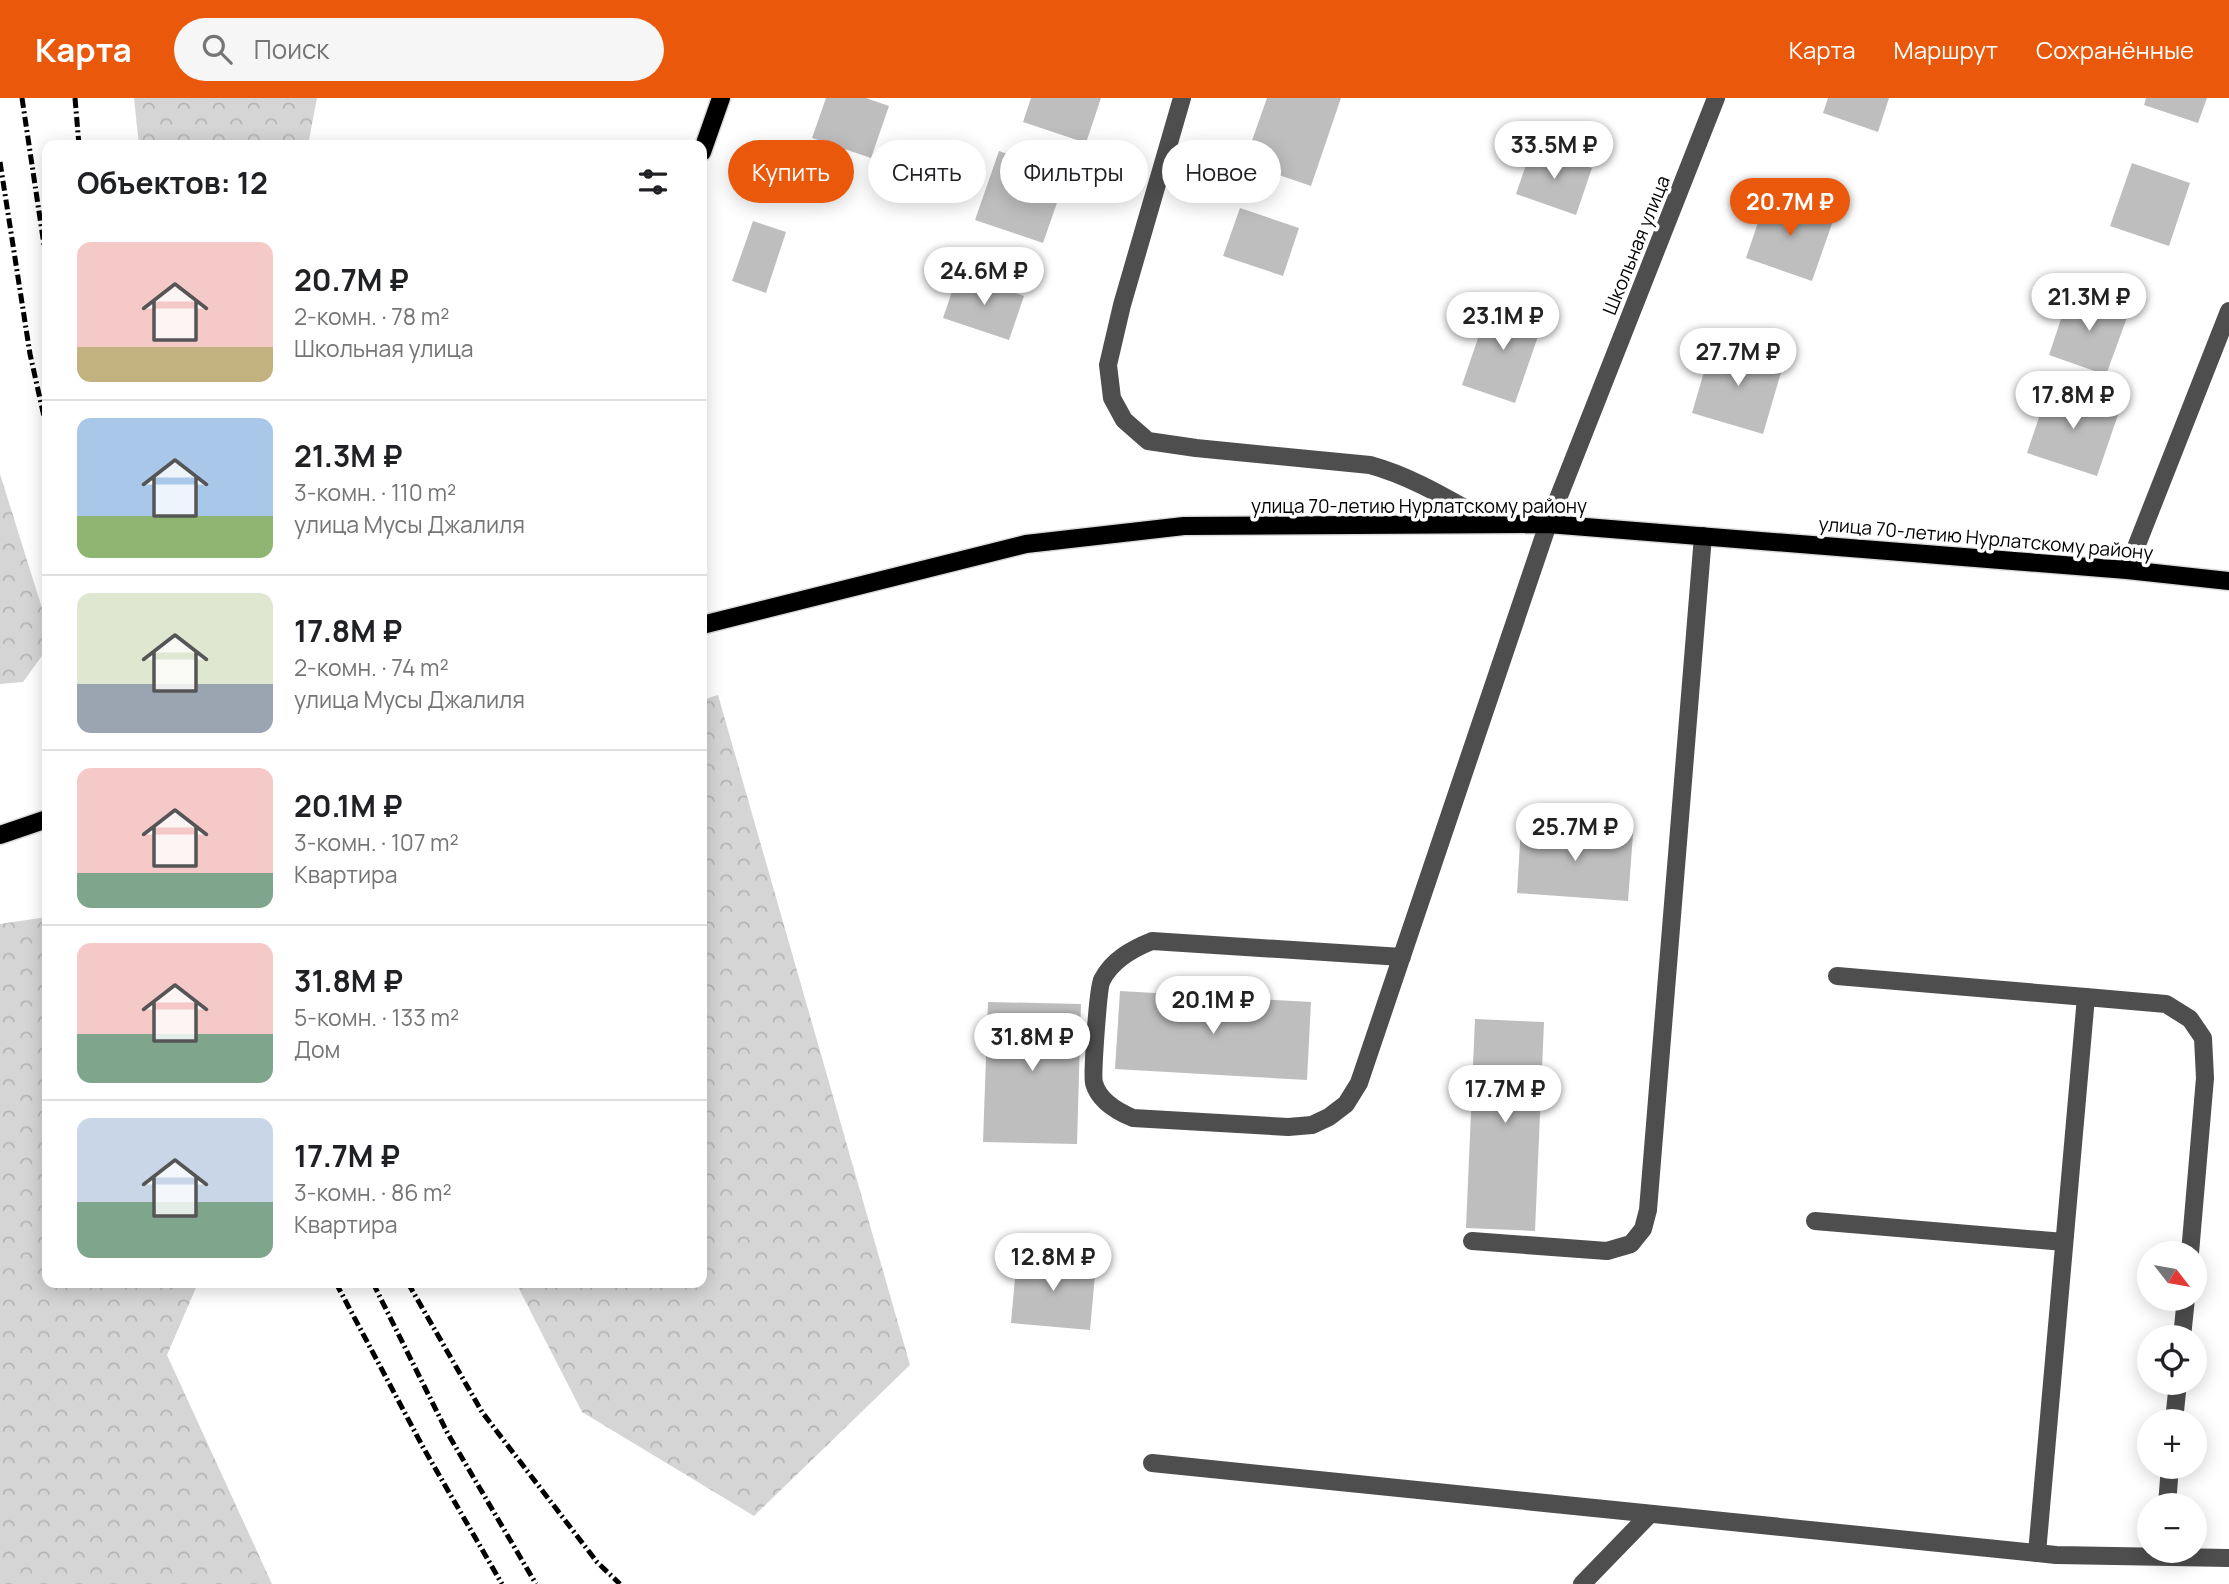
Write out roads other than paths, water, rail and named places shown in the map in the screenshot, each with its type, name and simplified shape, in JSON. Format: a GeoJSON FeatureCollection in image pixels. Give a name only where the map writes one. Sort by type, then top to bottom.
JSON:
{"type":"FeatureCollection","features":[{"type":"Feature","properties":{"kind":"main road"},"geometry":{"type":"LineString","coordinates":[[706,140],[721,98]]}},
{"type":"Feature","properties":{"kind":"main road","name":"улица 70-летию Нурлатскому району"},"geometry":{"type":"LineString","coordinates":[[707,624],[1026,544],[1184,526],[1548,524],[2127,570],[2229,582]]}},
{"type":"Feature","properties":{"kind":"main road"},"geometry":{"type":"LineString","coordinates":[[0,835],[39,821]]}},
{"type":"Feature","properties":{"kind":"street"},"geometry":{"type":"LineString","coordinates":[[1182,98],[1122,305],[1108,365],[1112,398],[1124,420],[1148,441],[1370,465],[1395,472],[1493,524]]}},
{"type":"Feature","properties":{"kind":"street","name":"Школьная улица"},"geometry":{"type":"LineString","coordinates":[[1402,957],[1152,941],[1133,949],[1115,962],[1100,982],[1094,1082],[1102,1098],[1116,1111],[1133,1118],[1288,1128],[1312,1125],[1329,1117],[1346,1104],[1359,1083],[1402,957],[1548,524],[1716,98]]}},
{"type":"Feature","properties":{"kind":"street"},"geometry":{"type":"LineString","coordinates":[[2127,570],[2229,311]]}},
{"type":"Feature","properties":{"kind":"street"},"geometry":{"type":"LineString","coordinates":[[1472,1241],[1607,1251],[1631,1244],[1643,1229],[1648,1210],[1703,536]]}},
{"type":"Feature","properties":{"kind":"street"},"geometry":{"type":"LineString","coordinates":[[1837,976],[2166,1004],[2190,1019],[2203,1038],[2205,1078],[2191,1241]]}},
{"type":"Feature","properties":{"kind":"street"},"geometry":{"type":"LineString","coordinates":[[2037,1553],[2086,997]]}},
{"type":"Feature","properties":{"kind":"street"},"geometry":{"type":"LineString","coordinates":[[1815,1221],[2064,1242]]}},
{"type":"Feature","properties":{"kind":"street"},"geometry":{"type":"LineString","coordinates":[[1152,1464],[2037,1553],[2137,1553]]}},
{"type":"Feature","properties":{"kind":"street"},"geometry":{"type":"LineString","coordinates":[[1582,1584],[1650,1514]]}},
{"type":"Feature","properties":{"kind":"street"},"geometry":{"type":"LineString","coordinates":[[2207,1556],[2229,1558]]}},
{"type":"Feature","properties":{"kind":"railway"},"geometry":{"type":"LineString","coordinates":[[22,98],[42,232]]}},
{"type":"Feature","properties":{"kind":"railway"},"geometry":{"type":"LineString","coordinates":[[75,98],[79,140]]}},
{"type":"Feature","properties":{"kind":"railway"},"geometry":{"type":"LineString","coordinates":[[0,162],[30,354],[42,408]]}},
{"type":"Feature","properties":{"kind":"railway"},"geometry":{"type":"LineString","coordinates":[[339,1288],[424,1449],[502,1584]]}},
{"type":"Feature","properties":{"kind":"railway"},"geometry":{"type":"LineString","coordinates":[[375,1288],[448,1434],[536,1584]]}},
{"type":"Feature","properties":{"kind":"railway"},"geometry":{"type":"LineString","coordinates":[[411,1288],[482,1412],[597,1562],[620,1584]]}}]}
